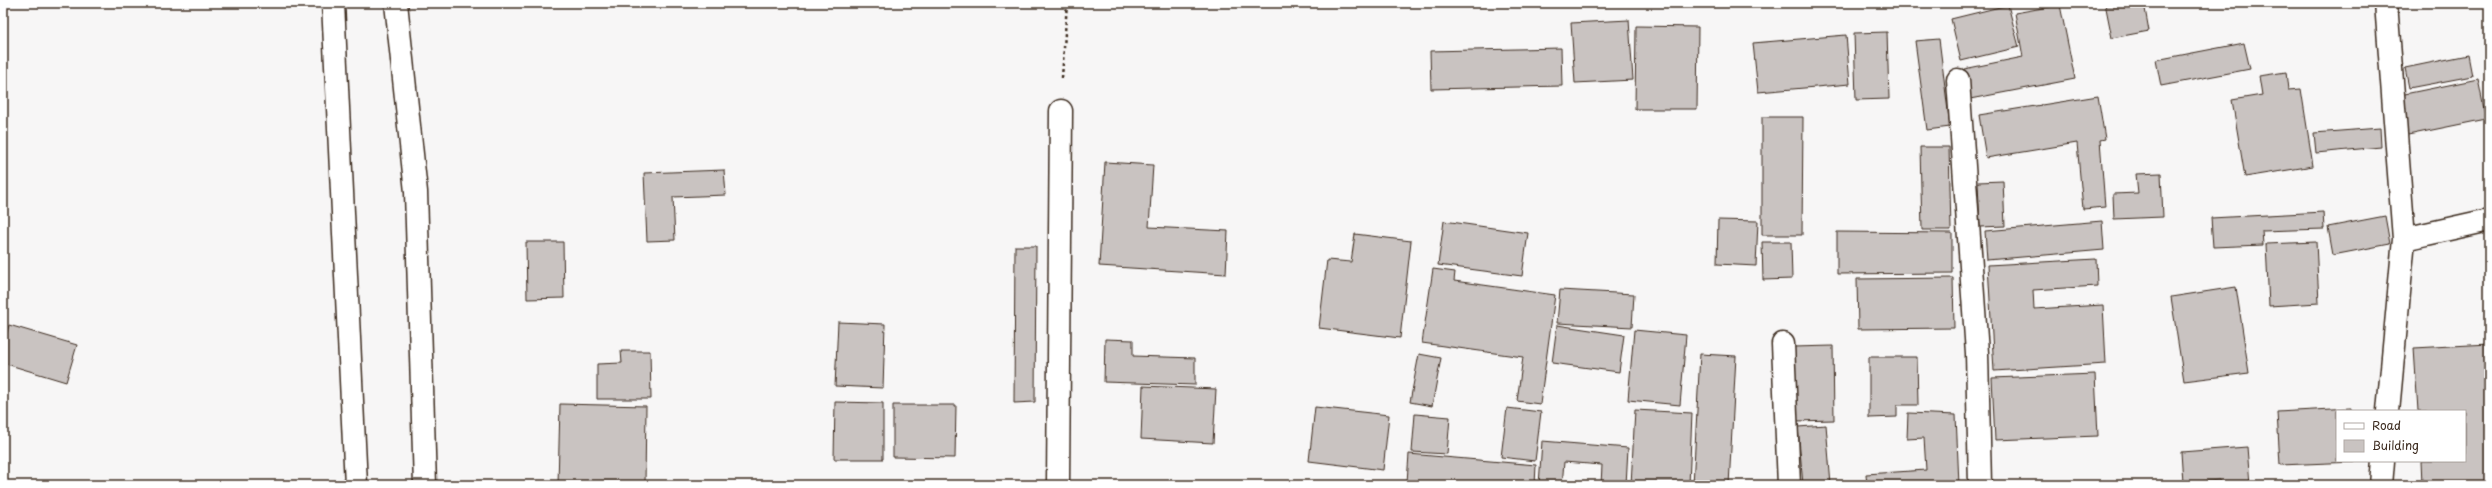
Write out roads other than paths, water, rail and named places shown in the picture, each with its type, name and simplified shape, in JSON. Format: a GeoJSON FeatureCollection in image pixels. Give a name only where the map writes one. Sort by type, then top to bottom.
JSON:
{"type":"FeatureCollection","features":[{"type":"Feature","properties":{"kind":"street"},"geometry":{"type":"LineString","coordinates":[[333,3],[356,485]]}},
{"type":"Feature","properties":{"kind":"street"},"geometry":{"type":"LineString","coordinates":[[396,3],[416,192],[425,485]]}},
{"type":"Feature","properties":{"kind":"street"},"geometry":{"type":"LineString","coordinates":[[2386,3],[2404,239],[2388,410]]}},
{"type":"Feature","properties":{"kind":"street"},"geometry":{"type":"LineString","coordinates":[[1958,80],[1977,353],[1980,485]]}},
{"type":"Feature","properties":{"kind":"street"},"geometry":{"type":"LineString","coordinates":[[1058,485],[1060,111]]}},
{"type":"Feature","properties":{"kind":"street"},"geometry":{"type":"LineString","coordinates":[[2404,239],[2489,220]]}},
{"type":"Feature","properties":{"kind":"street"},"geometry":{"type":"LineString","coordinates":[[1782,344],[1789,485]]}},
{"type":"Feature","properties":{"kind":"street"},"geometry":{"type":"LineString","coordinates":[[2381,485],[2383,462]]}}]}
